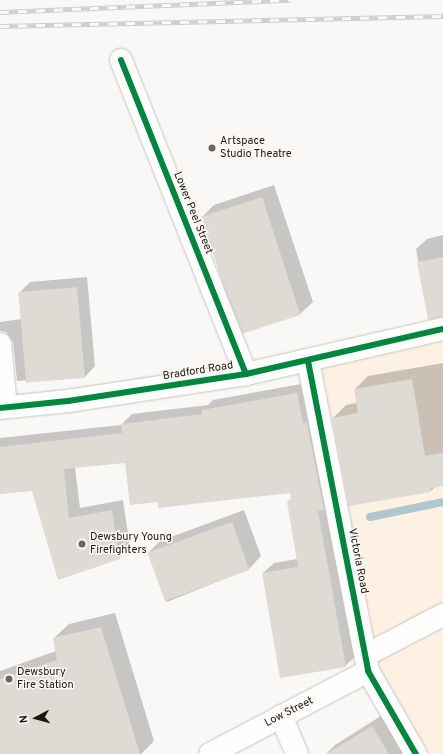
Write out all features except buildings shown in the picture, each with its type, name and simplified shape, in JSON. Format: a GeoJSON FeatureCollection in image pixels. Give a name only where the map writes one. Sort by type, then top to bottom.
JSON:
{"type":"FeatureCollection","features":[{"type":"Feature","properties":{"kind":"street","name":"Lower Peel Street"},"geometry":{"type":"LineString","coordinates":[[121,60],[246,374]]}},
{"type":"Feature","properties":{"kind":"street","name":"Bradford Road"},"geometry":{"type":"LineString","coordinates":[[3,408],[68,401],[246,374],[443,329]]}},
{"type":"Feature","properties":{"kind":"street"},"geometry":{"type":"LineString","coordinates":[[0,344],[3,408]]}},
{"type":"Feature","properties":{"kind":"street","name":"Victoria Road"},"geometry":{"type":"LineString","coordinates":[[308,361],[367,663],[416,754]]}},
{"type":"Feature","properties":{"kind":"street","name":"Low Street"},"geometry":{"type":"LineString","coordinates":[[210,754],[281,716],[443,615]]}},
{"type":"Feature","properties":{"kind":"street"},"geometry":{"type":"LineString","coordinates":[[281,716],[297,754]]}},
{"type":"Feature","properties":{"kind":"shaded area"},"geometry":{"type":"Polygon","coordinates":[[[443,333],[443,754],[416,754],[368,671],[308,361],[443,333]]]}},
{"type":"Feature","properties":{"kind":"waterway"},"geometry":{"type":"LineString","coordinates":[[370,517],[443,502]]}},
{"type":"Feature","properties":{"kind":"railway"},"geometry":{"type":"LineString","coordinates":[[0,12],[291,0]]}},
{"type":"Feature","properties":{"kind":"railway"},"geometry":{"type":"LineString","coordinates":[[0,26],[443,16]]}},
{"type":"Feature","properties":{"kind":"cycle path"},"geometry":{"type":"LineString","coordinates":[[121,60],[246,374]]}},
{"type":"Feature","properties":{"kind":"cycle path"},"geometry":{"type":"LineString","coordinates":[[0,408],[68,401],[246,374],[443,329]]}},
{"type":"Feature","properties":{"kind":"cycle path"},"geometry":{"type":"LineString","coordinates":[[308,361],[368,671],[416,754]]}},
{"type":"Feature","properties":{"kind":"place","name":"Artspace Studio Theatre"},"geometry":{"type":"Point","coordinates":[212,148]}},
{"type":"Feature","properties":{"kind":"place","name":"Dewsbury Young Firefighters"},"geometry":{"type":"Point","coordinates":[82,544]}},
{"type":"Feature","properties":{"kind":"place","name":"Dewsbury Fire Station"},"geometry":{"type":"Point","coordinates":[9,679]}}]}
